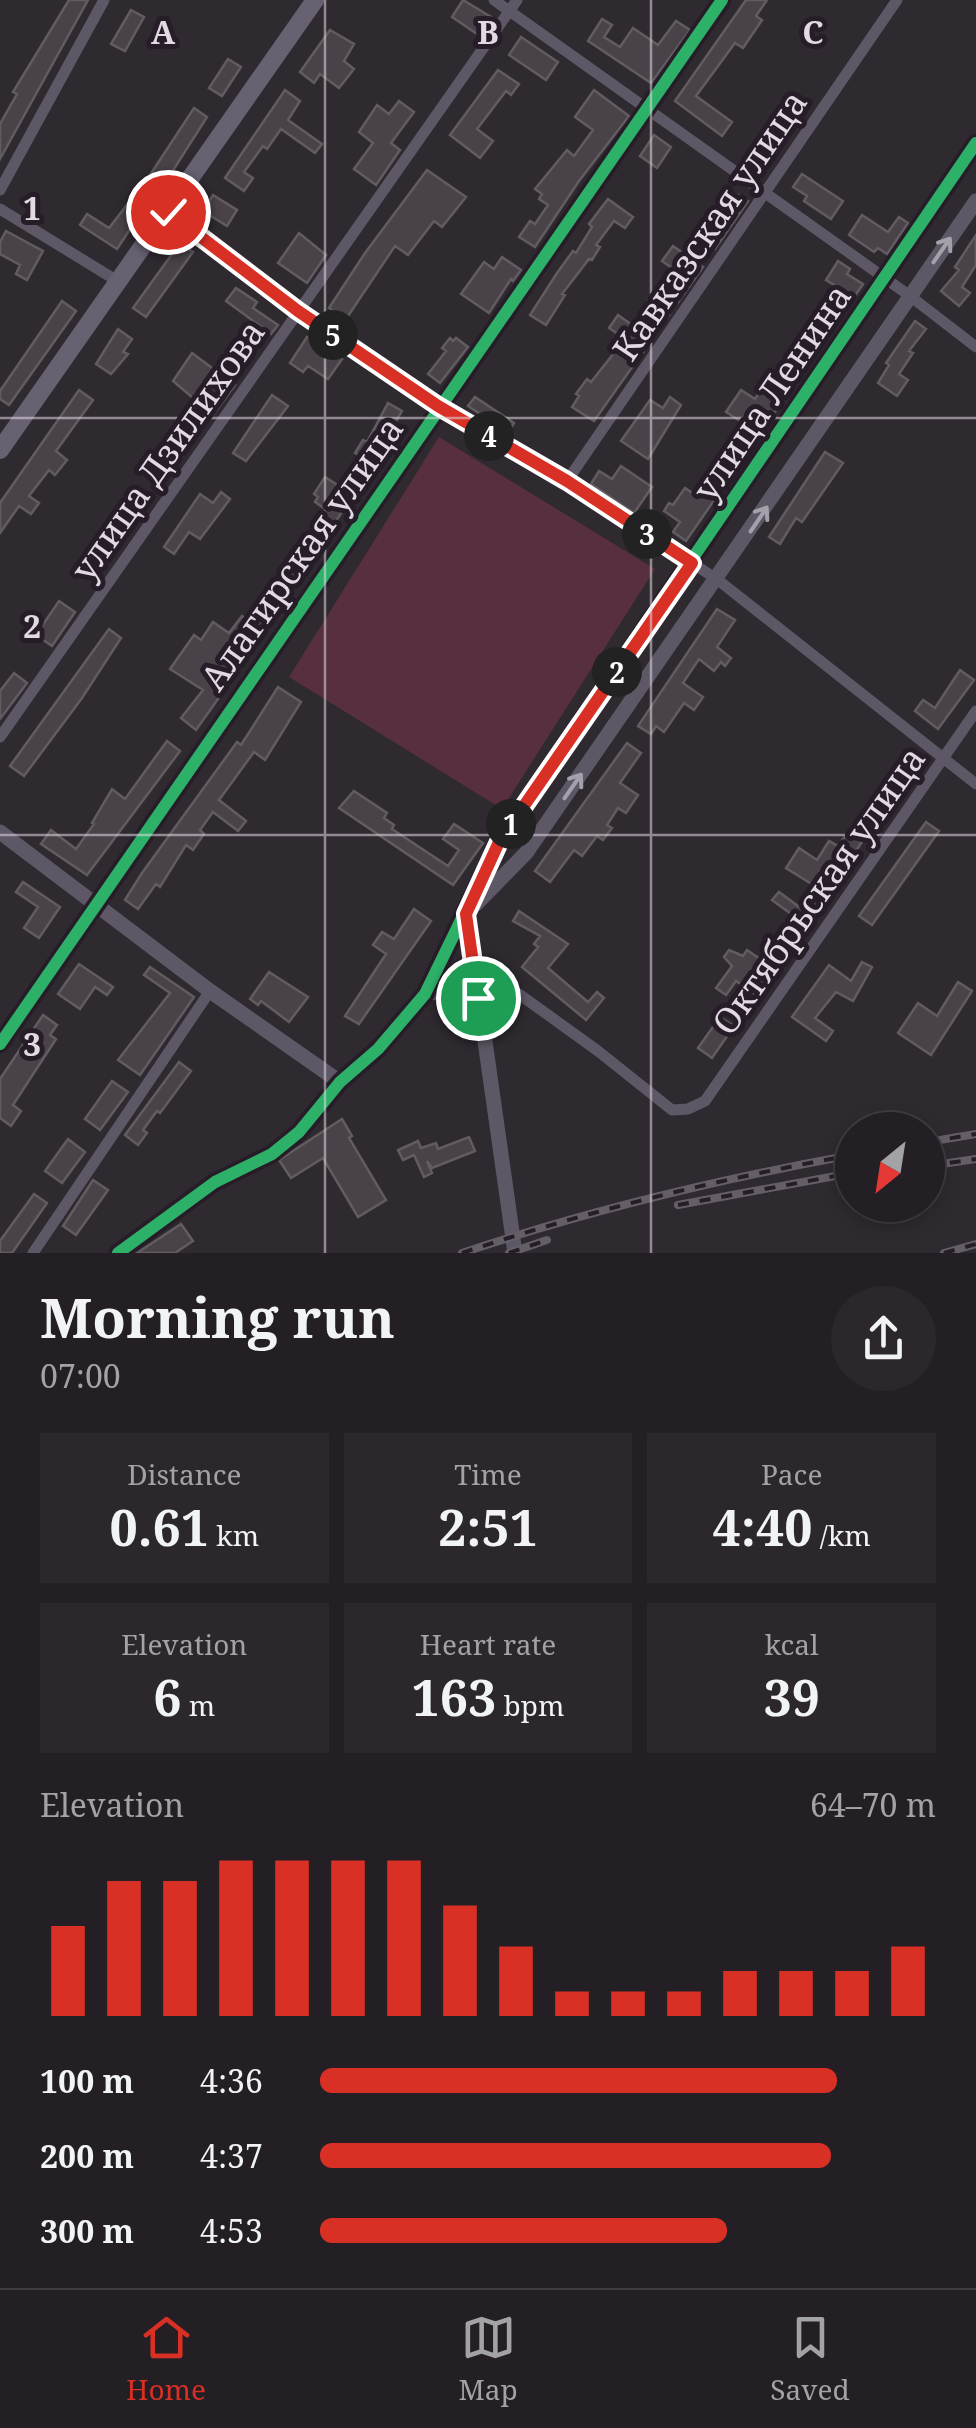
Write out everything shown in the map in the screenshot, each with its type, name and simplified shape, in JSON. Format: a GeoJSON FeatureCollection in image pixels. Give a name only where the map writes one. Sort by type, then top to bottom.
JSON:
{"type":"FeatureCollection","features":[{"type":"Feature","properties":{"kind":"main road"},"geometry":{"type":"LineString","coordinates":[[0,450],[315,0]]}},
{"type":"Feature","properties":{"kind":"street"},"geometry":{"type":"LineString","coordinates":[[0,190],[104,0]]}},
{"type":"Feature","properties":{"kind":"street"},"geometry":{"type":"LineString","coordinates":[[494,0],[513,6],[646,109],[976,347]]}},
{"type":"Feature","properties":{"kind":"street","name":"Алагирская улица"},"geometry":{"type":"LineString","coordinates":[[0,1044],[722,0]]}},
{"type":"Feature","properties":{"kind":"street","name":"Кавказская улица"},"geometry":{"type":"LineString","coordinates":[[567,481],[897,0]]}},
{"type":"Feature","properties":{"kind":"street","name":"улица Дзилихова"},"geometry":{"type":"LineString","coordinates":[[0,736],[513,6]]}},
{"type":"Feature","properties":{"kind":"street","name":"улица Ленина"},"geometry":{"type":"LineString","coordinates":[[118,1253],[215,1182],[272,1154],[299,1132],[340,1082],[378,1049],[425,994],[499,842],[976,143]]}},
{"type":"Feature","properties":{"kind":"street","name":"улица Ленина"},"geometry":{"type":"LineString","coordinates":[[466,914],[526,854],[976,201]]}},
{"type":"Feature","properties":{"kind":"street"},"geometry":{"type":"LineString","coordinates":[[0,209],[119,282]]}},
{"type":"Feature","properties":{"kind":"street"},"geometry":{"type":"LineString","coordinates":[[168,212],[298,311],[438,406],[567,481],[718,580],[976,784]]}},
{"type":"Feature","properties":{"kind":"street","name":"Октябрьская улица"},"geometry":{"type":"LineString","coordinates":[[478,998],[518,994],[672,1110],[705,1101],[976,711]]}},
{"type":"Feature","properties":{"kind":"street"},"geometry":{"type":"LineString","coordinates":[[0,832],[210,991],[340,1082]]}},
{"type":"Feature","properties":{"kind":"street"},"geometry":{"type":"LineString","coordinates":[[466,914],[515,1253]]}},
{"type":"Feature","properties":{"kind":"street"},"geometry":{"type":"LineString","coordinates":[[33,1253],[210,991]]}},
{"type":"Feature","properties":{"kind":"street"},"geometry":{"type":"LineString","coordinates":[[425,994],[478,998]]}},
{"type":"Feature","properties":{"kind":"shaded area"},"geometry":{"type":"Polygon","coordinates":[[[439,437],[655,569],[502,809],[289,677],[439,437]]]}},
{"type":"Feature","properties":{"kind":"building"},"geometry":{"type":"Polygon","coordinates":[[[69,0],[88,0],[0,159],[0,124],[17,94],[13,92],[69,0]]]}},
{"type":"Feature","properties":{"kind":"building"},"geometry":{"type":"Polygon","coordinates":[[[463,0],[493,18],[480,36],[452,17],[463,0]]]}},
{"type":"Feature","properties":{"kind":"building"},"geometry":{"type":"Polygon","coordinates":[[[746,0],[767,0],[756,16],[762,20],[743,48],[735,43],[696,96],[732,122],[722,136],[675,101],[746,0]]]}},
{"type":"Feature","properties":{"kind":"building"},"geometry":{"type":"Polygon","coordinates":[[[131,10],[144,17],[125,51],[111,44],[131,10]]]}},
{"type":"Feature","properties":{"kind":"building"},"geometry":{"type":"Polygon","coordinates":[[[602,19],[612,25],[604,37],[620,47],[633,28],[658,45],[676,21],[690,30],[651,83],[588,41],[602,19]]]}},
{"type":"Feature","properties":{"kind":"building"},"geometry":{"type":"Polygon","coordinates":[[[330,30],[354,44],[344,61],[354,69],[339,88],[320,74],[314,83],[300,72],[330,30]]]}},
{"type":"Feature","properties":{"kind":"building"},"geometry":{"type":"Polygon","coordinates":[[[521,37],[558,62],[546,80],[509,55],[521,37]]]}},
{"type":"Feature","properties":{"kind":"building"},"geometry":{"type":"Polygon","coordinates":[[[228,59],[241,67],[222,96],[209,88],[228,59]]]}},
{"type":"Feature","properties":{"kind":"building"},"geometry":{"type":"Polygon","coordinates":[[[498,70],[519,84],[511,95],[506,91],[477,129],[493,141],[480,158],[450,135],[498,70]]]}},
{"type":"Feature","properties":{"kind":"building"},"geometry":{"type":"Polygon","coordinates":[[[285,90],[300,101],[288,120],[322,144],[315,153],[281,129],[244,172],[253,178],[244,191],[225,178],[285,90]]]}},
{"type":"Feature","properties":{"kind":"building"},"geometry":{"type":"Polygon","coordinates":[[[594,90],[629,116],[535,247],[519,237],[530,221],[535,224],[548,205],[539,199],[542,194],[535,189],[567,150],[574,156],[593,130],[575,117],[594,90]]]}},
{"type":"Feature","properties":{"kind":"building"},"geometry":{"type":"Polygon","coordinates":[[[399,101],[414,112],[391,143],[400,150],[376,185],[354,169],[373,143],[359,132],[377,105],[389,114],[399,101]]]}},
{"type":"Feature","properties":{"kind":"building"},"geometry":{"type":"Polygon","coordinates":[[[194,108],[207,117],[117,249],[80,225],[87,214],[109,228],[194,108]]]}},
{"type":"Feature","properties":{"kind":"building"},"geometry":{"type":"Polygon","coordinates":[[[654,135],[671,147],[657,168],[640,156],[654,135]]]}},
{"type":"Feature","properties":{"kind":"building"},"geometry":{"type":"Polygon","coordinates":[[[427,170],[466,197],[442,227],[434,221],[408,255],[395,246],[346,319],[329,308],[427,170]]]}},
{"type":"Feature","properties":{"kind":"building"},"geometry":{"type":"Polygon","coordinates":[[[802,174],[843,201],[831,219],[804,201],[807,196],[793,187],[802,174]]]}},
{"type":"Feature","properties":{"kind":"building"},"geometry":{"type":"Polygon","coordinates":[[[213,195],[237,210],[227,226],[203,211],[213,195]]]}},
{"type":"Feature","properties":{"kind":"building"},"geometry":{"type":"Polygon","coordinates":[[[739,195],[748,201],[715,249],[708,244],[739,195]]]}},
{"type":"Feature","properties":{"kind":"building"},"geometry":{"type":"Polygon","coordinates":[[[608,199],[633,217],[625,228],[614,221],[596,245],[600,247],[592,260],[562,294],[565,295],[546,325],[530,315],[573,251],[576,253],[592,227],[589,224],[608,199]]]}},
{"type":"Feature","properties":{"kind":"building"},"geometry":{"type":"Polygon","coordinates":[[[862,215],[888,232],[899,217],[908,223],[887,254],[878,248],[874,252],[849,235],[862,215]]]}},
{"type":"Feature","properties":{"kind":"building"},"geometry":{"type":"Polygon","coordinates":[[[6,231],[43,251],[27,280],[16,274],[20,265],[0,254],[0,242],[6,231]]]}},
{"type":"Feature","properties":{"kind":"building"},"geometry":{"type":"Polygon","coordinates":[[[299,233],[326,255],[307,283],[278,263],[299,233]]]}},
{"type":"Feature","properties":{"kind":"building"},"geometry":{"type":"Polygon","coordinates":[[[976,235],[976,265],[962,287],[970,293],[959,306],[941,291],[959,270],[955,267],[976,235]]]}},
{"type":"Feature","properties":{"kind":"building"},"geometry":{"type":"Polygon","coordinates":[[[180,243],[193,252],[146,317],[133,308],[180,243]]]}},
{"type":"Feature","properties":{"kind":"building"},"geometry":{"type":"Polygon","coordinates":[[[673,246],[703,267],[594,421],[572,407],[579,396],[576,394],[587,379],[591,382],[625,339],[609,328],[618,315],[639,330],[654,309],[646,304],[672,268],[662,261],[673,246]]]}},
{"type":"Feature","properties":{"kind":"building"},"geometry":{"type":"Polygon","coordinates":[[[502,257],[521,270],[489,313],[461,294],[484,262],[494,269],[502,257]]]}},
{"type":"Feature","properties":{"kind":"building"},"geometry":{"type":"Polygon","coordinates":[[[838,261],[850,269],[847,274],[863,284],[686,541],[673,532],[680,522],[664,511],[685,488],[694,494],[745,424],[726,412],[741,390],[755,399],[773,372],[780,376],[806,342],[830,307],[825,304],[836,286],[826,280],[838,261]]]}},
{"type":"Feature","properties":{"kind":"building"},"geometry":{"type":"Polygon","coordinates":[[[236,288],[257,302],[253,308],[278,325],[271,334],[226,301],[236,288]]]}},
{"type":"Feature","properties":{"kind":"building"},"geometry":{"type":"Polygon","coordinates":[[[62,301],[76,311],[9,405],[0,399],[0,391],[62,301]]]}},
{"type":"Feature","properties":{"kind":"building"},"geometry":{"type":"Polygon","coordinates":[[[915,321],[926,329],[909,351],[913,353],[899,374],[908,380],[897,396],[878,383],[889,365],[886,363],[915,321]]]}},
{"type":"Feature","properties":{"kind":"building"},"geometry":{"type":"Polygon","coordinates":[[[118,329],[132,339],[123,352],[128,354],[111,374],[96,364],[118,329]]]}},
{"type":"Feature","properties":{"kind":"building"},"geometry":{"type":"Polygon","coordinates":[[[307,337],[342,359],[328,379],[308,366],[303,372],[290,363],[307,337]]]}},
{"type":"Feature","properties":{"kind":"building"},"geometry":{"type":"Polygon","coordinates":[[[450,338],[468,347],[440,383],[428,374],[446,351],[442,348],[450,338]]]}},
{"type":"Feature","properties":{"kind":"building"},"geometry":{"type":"Polygon","coordinates":[[[192,353],[235,385],[213,415],[173,381],[192,353]]]}},
{"type":"Feature","properties":{"kind":"building"},"geometry":{"type":"Polygon","coordinates":[[[79,390],[93,400],[56,451],[67,460],[55,475],[49,470],[29,496],[39,503],[31,514],[19,506],[0,533],[0,503],[79,390]]]}},
{"type":"Feature","properties":{"kind":"building"},"geometry":{"type":"Polygon","coordinates":[[[272,395],[288,406],[246,461],[233,453],[272,395]]]}},
{"type":"Feature","properties":{"kind":"building"},"geometry":{"type":"Polygon","coordinates":[[[475,397],[514,423],[508,432],[468,406],[475,397]]]}},
{"type":"Feature","properties":{"kind":"building"},"geometry":{"type":"Polygon","coordinates":[[[670,397],[681,405],[648,459],[621,441],[650,400],[663,408],[670,397]]]}},
{"type":"Feature","properties":{"kind":"building"},"geometry":{"type":"Polygon","coordinates":[[[388,403],[402,411],[295,585],[280,576],[325,509],[315,502],[318,497],[314,494],[325,477],[339,486],[388,403]]]}},
{"type":"Feature","properties":{"kind":"building"},"geometry":{"type":"Polygon","coordinates":[[[175,439],[188,448],[166,481],[153,472],[175,439]]]}},
{"type":"Feature","properties":{"kind":"building"},"geometry":{"type":"Polygon","coordinates":[[[825,452],[843,463],[802,522],[796,518],[780,544],[769,537],[825,452]]]}},
{"type":"Feature","properties":{"kind":"building"},"geometry":{"type":"Polygon","coordinates":[[[621,466],[652,487],[634,513],[591,484],[599,471],[612,479],[621,466]]]}},
{"type":"Feature","properties":{"kind":"building"},"geometry":{"type":"Polygon","coordinates":[[[221,492],[230,499],[200,539],[189,532],[174,554],[164,547],[200,494],[213,503],[221,492]]]}},
{"type":"Feature","properties":{"kind":"building"},"geometry":{"type":"Polygon","coordinates":[[[268,595],[284,606],[196,730],[181,718],[203,690],[170,669],[194,635],[201,640],[213,622],[229,633],[242,616],[250,622],[268,595]]]}},
{"type":"Feature","properties":{"kind":"building"},"geometry":{"type":"Polygon","coordinates":[[[59,601],[75,612],[52,646],[36,635],[59,601]]]}},
{"type":"Feature","properties":{"kind":"building"},"geometry":{"type":"Polygon","coordinates":[[[717,609],[735,620],[717,647],[731,658],[714,671],[699,659],[683,683],[703,697],[694,710],[684,703],[664,732],[656,726],[651,734],[638,726],[717,609]]]}},
{"type":"Feature","properties":{"kind":"building"},"geometry":{"type":"Polygon","coordinates":[[[109,629],[121,638],[24,776],[10,766],[109,629]]]}},
{"type":"Feature","properties":{"kind":"building"},"geometry":{"type":"Polygon","coordinates":[[[960,670],[974,680],[938,729],[915,711],[923,700],[935,708],[960,670]]]}},
{"type":"Feature","properties":{"kind":"building"},"geometry":{"type":"Polygon","coordinates":[[[14,673],[27,683],[0,719],[0,691],[14,673]]]}},
{"type":"Feature","properties":{"kind":"building"},"geometry":{"type":"Polygon","coordinates":[[[278,687],[301,702],[265,760],[254,752],[219,800],[246,821],[238,831],[213,812],[200,830],[204,834],[193,850],[186,845],[160,887],[156,884],[138,909],[125,900],[142,873],[237,742],[241,745],[278,687]]]}},
{"type":"Feature","properties":{"kind":"building"},"geometry":{"type":"Polygon","coordinates":[[[167,741],[180,751],[87,875],[41,844],[51,830],[76,849],[112,789],[125,799],[167,741]]]}},
{"type":"Feature","properties":{"kind":"building"},"geometry":{"type":"Polygon","coordinates":[[[627,743],[641,753],[620,783],[638,795],[626,813],[618,808],[607,825],[612,828],[603,840],[597,836],[582,856],[574,850],[550,882],[535,871],[627,743]]]}},
{"type":"Feature","properties":{"kind":"building"},"geometry":{"type":"Polygon","coordinates":[[[354,791],[387,813],[384,818],[394,825],[392,829],[448,866],[459,850],[443,839],[454,824],[483,843],[453,885],[339,808],[354,791]]]}},
{"type":"Feature","properties":{"kind":"building"},"geometry":{"type":"Polygon","coordinates":[[[926,822],[939,831],[872,925],[859,916],[926,822]]]}},
{"type":"Feature","properties":{"kind":"building"},"geometry":{"type":"Polygon","coordinates":[[[853,825],[867,834],[809,927],[772,900],[779,892],[802,909],[818,888],[786,868],[799,848],[817,860],[829,841],[838,846],[853,825]]]}},
{"type":"Feature","properties":{"kind":"building"},"geometry":{"type":"Polygon","coordinates":[[[23,882],[60,907],[39,938],[24,928],[38,907],[16,892],[23,882]]]}},
{"type":"Feature","properties":{"kind":"building"},"geometry":{"type":"Polygon","coordinates":[[[414,909],[431,921],[359,1024],[345,1016],[386,954],[373,945],[382,932],[394,939],[414,909]]]}},
{"type":"Feature","properties":{"kind":"building"},"geometry":{"type":"Polygon","coordinates":[[[519,911],[568,944],[548,968],[588,1002],[597,992],[604,998],[586,1020],[522,967],[538,947],[534,944],[540,936],[513,921],[519,911]]]}},
{"type":"Feature","properties":{"kind":"building"},"geometry":{"type":"Polygon","coordinates":[[[729,950],[743,956],[747,950],[763,961],[768,953],[782,963],[759,997],[736,981],[726,995],[716,988],[732,966],[724,957],[729,950]]]}},
{"type":"Feature","properties":{"kind":"building"},"geometry":{"type":"Polygon","coordinates":[[[862,962],[872,967],[853,1001],[836,992],[815,1018],[833,1031],[826,1041],[792,1017],[829,965],[851,981],[862,962]]]}},
{"type":"Feature","properties":{"kind":"building"},"geometry":{"type":"Polygon","coordinates":[[[79,964],[113,987],[107,995],[95,987],[80,1009],[58,994],[79,964]]]}},
{"type":"Feature","properties":{"kind":"building"},"geometry":{"type":"Polygon","coordinates":[[[150,967],[194,997],[140,1075],[118,1060],[170,993],[144,975],[150,967]]]}},
{"type":"Feature","properties":{"kind":"building"},"geometry":{"type":"Polygon","coordinates":[[[269,972],[308,997],[289,1022],[261,1001],[258,1005],[250,999],[269,972]]]}},
{"type":"Feature","properties":{"kind":"building"},"geometry":{"type":"Polygon","coordinates":[[[958,982],[972,991],[931,1055],[898,1033],[918,1003],[937,1016],[958,982]]]}},
{"type":"Feature","properties":{"kind":"building"},"geometry":{"type":"Polygon","coordinates":[[[43,1015],[57,1025],[50,1035],[56,1039],[13,1105],[21,1111],[11,1126],[0,1118],[0,1079],[43,1015]]]}},
{"type":"Feature","properties":{"kind":"building"},"geometry":{"type":"Polygon","coordinates":[[[720,1017],[734,1026],[712,1058],[698,1048],[720,1017]]]}},
{"type":"Feature","properties":{"kind":"building"},"geometry":{"type":"Polygon","coordinates":[[[179,1062],[191,1071],[143,1130],[147,1133],[138,1145],[125,1135],[179,1062]]]}},
{"type":"Feature","properties":{"kind":"building"},"geometry":{"type":"Polygon","coordinates":[[[112,1081],[128,1092],[100,1130],[85,1119],[112,1081]]]}},
{"type":"Feature","properties":{"kind":"building"},"geometry":{"type":"Polygon","coordinates":[[[342,1119],[386,1200],[358,1217],[323,1158],[291,1178],[279,1160],[342,1119]]]}},
{"type":"Feature","properties":{"kind":"building"},"geometry":{"type":"Polygon","coordinates":[[[469,1137],[475,1151],[432,1168],[427,1161],[432,1173],[424,1177],[414,1155],[403,1160],[398,1150],[418,1141],[421,1148],[436,1143],[438,1149],[469,1137]]]}},
{"type":"Feature","properties":{"kind":"building"},"geometry":{"type":"Polygon","coordinates":[[[68,1139],[85,1152],[62,1183],[45,1171],[68,1139]]]}},
{"type":"Feature","properties":{"kind":"building"},"geometry":{"type":"Polygon","coordinates":[[[93,1180],[108,1190],[76,1235],[63,1226],[93,1180]]]}},
{"type":"Feature","properties":{"kind":"building"},"geometry":{"type":"Polygon","coordinates":[[[34,1194],[47,1203],[12,1253],[0,1253],[0,1241],[34,1194]]]}},
{"type":"Feature","properties":{"kind":"building"},"geometry":{"type":"Polygon","coordinates":[[[181,1224],[193,1241],[175,1253],[137,1253],[181,1224]]]}},
{"type":"Feature","properties":{"kind":"railway"},"geometry":{"type":"LineString","coordinates":[[945,1139],[976,1134]]}},
{"type":"Feature","properties":{"kind":"railway"},"geometry":{"type":"LineString","coordinates":[[462,1253],[656,1197],[835,1158]]}},
{"type":"Feature","properties":{"kind":"railway"},"geometry":{"type":"LineString","coordinates":[[945,1164],[976,1159]]}},
{"type":"Feature","properties":{"kind":"railway"},"geometry":{"type":"LineString","coordinates":[[678,1205],[835,1176]]}},
{"type":"Feature","properties":{"kind":"railway"},"geometry":{"type":"LineString","coordinates":[[509,1253],[547,1240]]}},
{"type":"Feature","properties":{"kind":"railway"},"geometry":{"type":"LineString","coordinates":[[944,1253],[976,1244]]}},
{"type":"Feature","properties":{"kind":"cycle path"},"geometry":{"type":"LineString","coordinates":[[0,1044],[722,0]]}},
{"type":"Feature","properties":{"kind":"cycle path"},"geometry":{"type":"LineString","coordinates":[[118,1253],[215,1182],[272,1154],[299,1132],[340,1082],[378,1049],[425,994],[499,842],[976,143]]}},
{"type":"Feature","properties":{"kind":"route"},"geometry":{"type":"LineString","coordinates":[[168,212],[298,311],[438,406],[567,481],[692,563],[499,842],[466,914],[478,998]]}}]}
